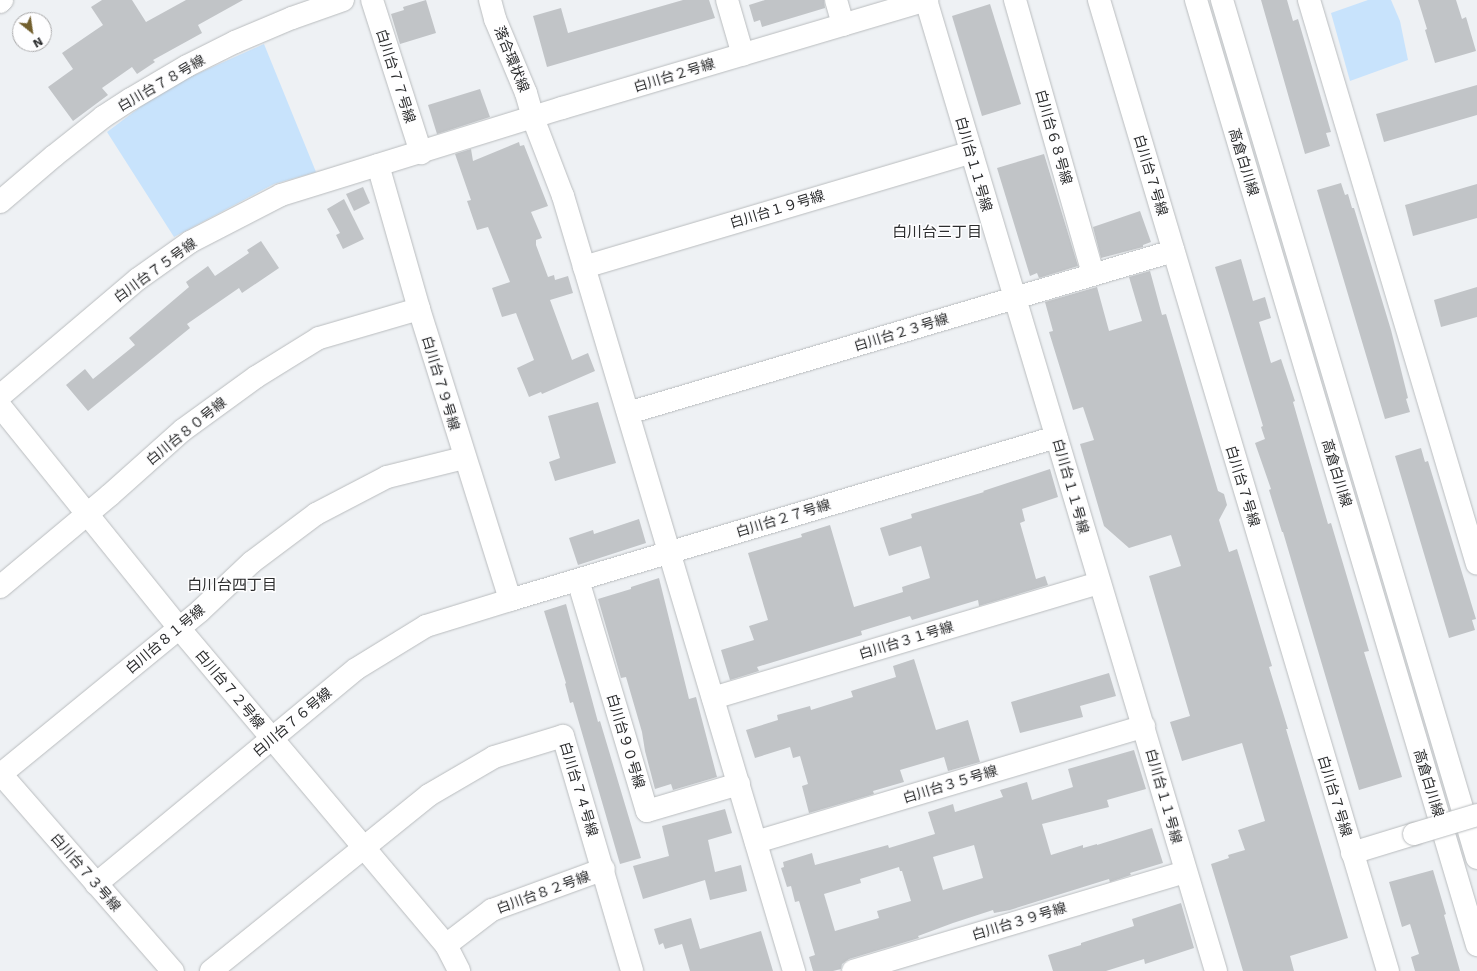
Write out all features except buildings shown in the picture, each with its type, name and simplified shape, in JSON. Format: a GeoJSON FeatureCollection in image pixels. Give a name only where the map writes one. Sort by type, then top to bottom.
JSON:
{"type":"FeatureCollection","features":[{"type":"Feature","properties":{"kind":"street","name":"白川台７８号線"},"geometry":{"type":"LineString","coordinates":[[0,202],[103,117],[131,98],[187,66],[235,42],[292,18],[343,0]]}},
{"type":"Feature","properties":{"kind":"street","name":"白川台７７号線"},"geometry":{"type":"LineString","coordinates":[[372,0],[421,152]]}},
{"type":"Feature","properties":{"kind":"street","name":"落合環状線"},"geometry":{"type":"LineString","coordinates":[[490,0],[495,19],[526,93],[533,118],[564,196],[794,971]]}},
{"type":"Feature","properties":{"kind":"street"},"geometry":{"type":"LineString","coordinates":[[727,0],[743,55]]}},
{"type":"Feature","properties":{"kind":"street"},"geometry":{"type":"LineString","coordinates":[[836,0],[843,25]]}},
{"type":"Feature","properties":{"kind":"street","name":"白川台２号線"},"geometry":{"type":"LineString","coordinates":[[421,152],[927,0]]}},
{"type":"Feature","properties":{"kind":"street","name":"白川台１１号線"},"geometry":{"type":"LineString","coordinates":[[927,0],[1014,298],[1099,583],[1144,726],[1216,971]]}},
{"type":"Feature","properties":{"kind":"street","name":"白川台６８号線"},"geometry":{"type":"LineString","coordinates":[[1015,0],[1093,274]]}},
{"type":"Feature","properties":{"kind":"street","name":"白川台７号線"},"geometry":{"type":"LineString","coordinates":[[1099,0],[1388,971]]}},
{"type":"Feature","properties":{"kind":"street","name":"高倉白川線"},"geometry":{"type":"LineString","coordinates":[[1196,0],[1477,945]]}},
{"type":"Feature","properties":{"kind":"street","name":"高倉白川線"},"geometry":{"type":"LineString","coordinates":[[1222,0],[1477,858]]}},
{"type":"Feature","properties":{"kind":"street"},"geometry":{"type":"LineString","coordinates":[[1309,0],[1477,564]]}},
{"type":"Feature","properties":{"kind":"street","name":"白川台７５号線"},"geometry":{"type":"LineString","coordinates":[[0,396],[138,279],[190,242],[281,195],[421,152]]}},
{"type":"Feature","properties":{"kind":"street","name":"白川台１９号線"},"geometry":{"type":"LineString","coordinates":[[584,267],[971,152]]}},
{"type":"Feature","properties":{"kind":"street","name":"白川台７９号線"},"geometry":{"type":"LineString","coordinates":[[378,165],[419,309],[464,458],[510,600]]}},
{"type":"Feature","properties":{"kind":"street","name":"白川台２３号線"},"geometry":{"type":"LineString","coordinates":[[628,413],[1173,251]]}},
{"type":"Feature","properties":{"kind":"street","name":"白川台８０号線"},"geometry":{"type":"LineString","coordinates":[[0,587],[110,495],[183,430],[262,373],[318,338],[419,309]]}},
{"type":"Feature","properties":{"kind":"street","name":"白川台７２号線"},"geometry":{"type":"LineString","coordinates":[[0,406],[179,628],[446,945],[459,971]]}},
{"type":"Feature","properties":{"kind":"street","name":"白川台２７号線"},"geometry":{"type":"LineString","coordinates":[[510,600],[1056,437]]}},
{"type":"Feature","properties":{"kind":"street","name":"白川台８１号線"},"geometry":{"type":"LineString","coordinates":[[1,774],[200,611],[252,562],[316,514],[387,477],[464,458]]}},
{"type":"Feature","properties":{"kind":"street","name":"白川台９０号線"},"geometry":{"type":"LineString","coordinates":[[578,580],[647,811],[739,784]]}},
{"type":"Feature","properties":{"kind":"street","name":"白川台３１号線"},"geometry":{"type":"LineString","coordinates":[[714,698],[1099,583]]}},
{"type":"Feature","properties":{"kind":"street","name":"白川台７６号線"},"geometry":{"type":"LineString","coordinates":[[96,884],[356,669],[426,626],[510,600]]}},
{"type":"Feature","properties":{"kind":"street","name":"白川台３５号線"},"geometry":{"type":"LineString","coordinates":[[756,842],[1144,726]]}},
{"type":"Feature","properties":{"kind":"street","name":"白川台７４号線"},"geometry":{"type":"LineString","coordinates":[[365,848],[429,795],[494,757],[563,736],[604,869],[632,971]]}},
{"type":"Feature","properties":{"kind":"street","name":"白川台７３号線"},"geometry":{"type":"LineString","coordinates":[[1,774],[173,971]]}},
{"type":"Feature","properties":{"kind":"street"},"geometry":{"type":"LineString","coordinates":[[1352,853],[1477,815]]}},
{"type":"Feature","properties":{"kind":"street"},"geometry":{"type":"LineString","coordinates":[[211,971],[365,848]]}},
{"type":"Feature","properties":{"kind":"street","name":"白川台８２号線"},"geometry":{"type":"LineString","coordinates":[[446,945],[492,910],[604,869]]}},
{"type":"Feature","properties":{"kind":"street","name":"白川台３９号線"},"geometry":{"type":"LineString","coordinates":[[853,971],[1186,872]]}},
{"type":"Feature","properties":{"kind":"shaded area"},"geometry":{"type":"Polygon","coordinates":[[[1368,0],[1391,0],[1400,21],[1408,60],[1350,81],[1331,13],[1368,0]]]}},
{"type":"Feature","properties":{"kind":"shaded area"},"geometry":{"type":"Polygon","coordinates":[[[264,44],[316,172],[274,184],[174,237],[107,132],[147,102],[179,82],[264,44]]]}},
{"type":"Feature","properties":{"kind":"district","name":"白川台三丁目"},"geometry":{"type":"Point","coordinates":[937,233]}},
{"type":"Feature","properties":{"kind":"district","name":"白川台四丁目"},"geometry":{"type":"Point","coordinates":[232,586]}}]}
